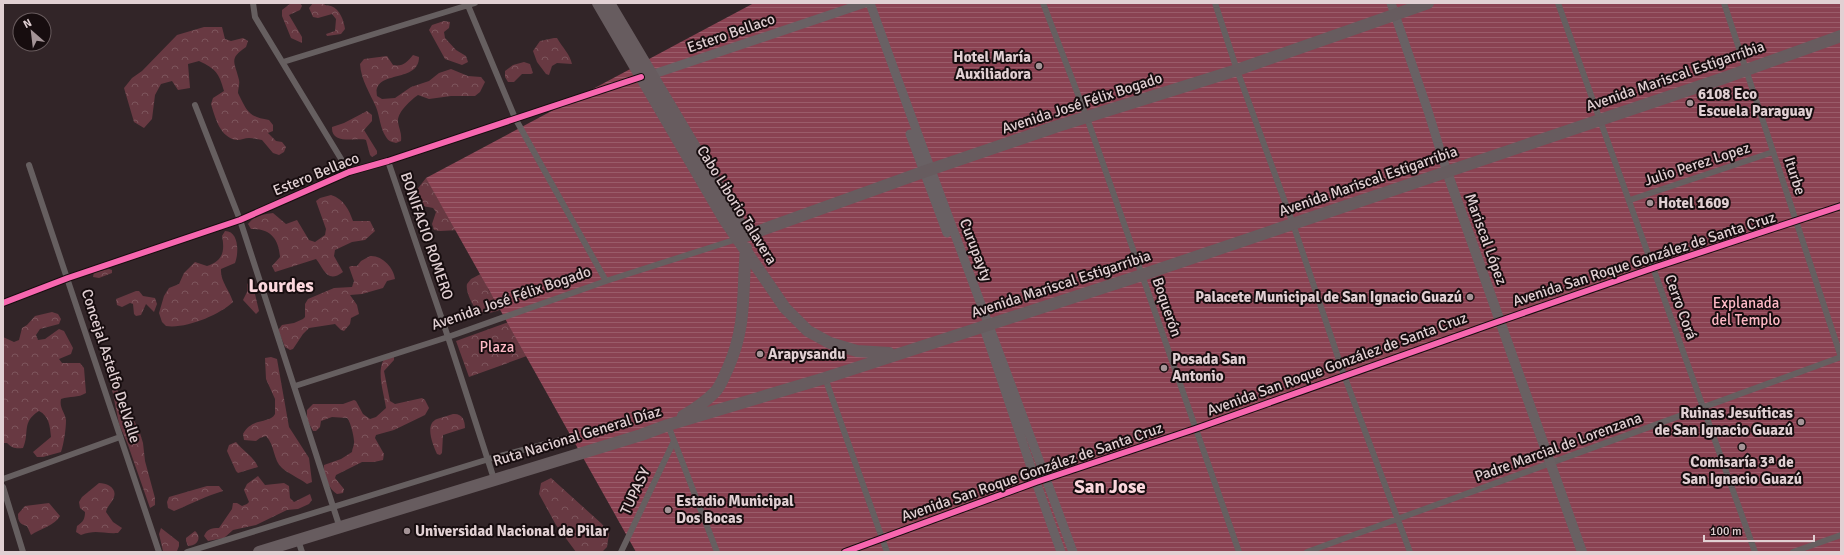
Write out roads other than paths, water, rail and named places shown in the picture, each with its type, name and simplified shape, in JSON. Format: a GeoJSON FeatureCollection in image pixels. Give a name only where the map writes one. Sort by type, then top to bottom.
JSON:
{"type":"FeatureCollection","features":[{"type":"Feature","properties":{"kind":"highway","name":"Cabo Liborio Talavera"},"geometry":{"type":"LineString","coordinates":[[598,3],[646,76],[742,237]]}},
{"type":"Feature","properties":{"kind":"highway","name":"Cabo Liborio Talavera"},"geometry":{"type":"LineString","coordinates":[[609,3],[646,76]]}},
{"type":"Feature","properties":{"kind":"highway","name":"Avenida José Félix Bogado"},"geometry":{"type":"LineString","coordinates":[[742,237],[1058,126],[1237,70],[1428,3]]}},
{"type":"Feature","properties":{"kind":"highway","name":"Avenida Mariscal Estigarribia"},"geometry":{"type":"LineString","coordinates":[[904,351],[1142,275],[1447,172],[1841,36]]}},
{"type":"Feature","properties":{"kind":"highway"},"geometry":{"type":"LineString","coordinates":[[668,425],[700,406],[716,391],[734,354],[740,338],[743,314],[745,250],[742,237]]}},
{"type":"Feature","properties":{"kind":"highway","name":"Cabo Liborio Talavera"},"geometry":{"type":"LineString","coordinates":[[745,250],[784,308],[808,331],[830,342],[857,351],[886,354],[904,351]]}},
{"type":"Feature","properties":{"kind":"highway","name":"Ruta Nacional General Díaz"},"geometry":{"type":"LineString","coordinates":[[259,552],[641,435],[668,425],[825,378],[904,351]]}},
{"type":"Feature","properties":{"kind":"main road","name":"Mariscal López"},"geometry":{"type":"LineString","coordinates":[[1447,172],[1582,552]]}},
{"type":"Feature","properties":{"kind":"street"},"geometry":{"type":"LineString","coordinates":[[253,3],[255,17],[349,172]]}},
{"type":"Feature","properties":{"kind":"street"},"geometry":{"type":"LineString","coordinates":[[283,62],[467,4],[475,3]]}},
{"type":"Feature","properties":{"kind":"street","name":"Estero Bellaco"},"geometry":{"type":"LineString","coordinates":[[3,302],[68,278],[240,220],[349,172],[388,161],[864,3]]}},
{"type":"Feature","properties":{"kind":"street","name":"Curupayty"},"geometry":{"type":"LineString","coordinates":[[864,3],[1073,552]]}},
{"type":"Feature","properties":{"kind":"street","name":"Curupayty"},"geometry":{"type":"LineString","coordinates":[[870,3],[927,171]]}},
{"type":"Feature","properties":{"kind":"street","name":"Boquerón"},"geometry":{"type":"LineString","coordinates":[[1043,3],[1087,118],[1239,552]]}},
{"type":"Feature","properties":{"kind":"street"},"geometry":{"type":"LineString","coordinates":[[1215,3],[1237,70],[1293,224],[1344,375],[1410,552]]}},
{"type":"Feature","properties":{"kind":"street","name":"Mariscal López"},"geometry":{"type":"LineString","coordinates":[[1391,3],[1447,172]]}},
{"type":"Feature","properties":{"kind":"street","name":"Cerro Corá"},"geometry":{"type":"LineString","coordinates":[[1558,3],[1756,552]]}},
{"type":"Feature","properties":{"kind":"street","name":"Iturbe"},"geometry":{"type":"LineString","coordinates":[[1724,3],[1841,357]]}},
{"type":"Feature","properties":{"kind":"street"},"geometry":{"type":"LineString","coordinates":[[467,4],[515,118],[606,281]]}},
{"type":"Feature","properties":{"kind":"street"},"geometry":{"type":"LineString","coordinates":[[195,105],[240,220],[340,528]]}},
{"type":"Feature","properties":{"kind":"street","name":"Julio Perez Lopez"},"geometry":{"type":"LineString","coordinates":[[1630,200],[1773,152]]}},
{"type":"Feature","properties":{"kind":"street","name":"BONIFACIO ROMERO"},"geometry":{"type":"LineString","coordinates":[[388,161],[489,459],[494,479]]}},
{"type":"Feature","properties":{"kind":"street","name":"Concejal Astelfo DelValle"},"geometry":{"type":"LineString","coordinates":[[29,165],[160,552]]}},
{"type":"Feature","properties":{"kind":"street","name":"Avenida San Roque González de Santa Cruz"},"geometry":{"type":"LineString","coordinates":[[844,552],[1036,482],[1195,429],[1344,375],[1653,268],[1841,206]]}},
{"type":"Feature","properties":{"kind":"street","name":"Avenida José Félix Bogado"},"geometry":{"type":"LineString","coordinates":[[295,386],[448,337],[606,281],[742,237]]}},
{"type":"Feature","properties":{"kind":"street","name":"Curupayty"},"geometry":{"type":"LineString","coordinates":[[987,325],[1036,482],[1061,552]]}},
{"type":"Feature","properties":{"kind":"street","name":"Padre Marcial de Lorenzana"},"geometry":{"type":"LineString","coordinates":[[1307,552],[1550,464],[1703,406],[1841,357]]}},
{"type":"Feature","properties":{"kind":"street"},"geometry":{"type":"LineString","coordinates":[[825,378],[887,552]]}},
{"type":"Feature","properties":{"kind":"street"},"geometry":{"type":"LineString","coordinates":[[668,425],[717,552]]}},
{"type":"Feature","properties":{"kind":"street"},"geometry":{"type":"LineString","coordinates":[[3,479],[120,437]]}},
{"type":"Feature","properties":{"kind":"street"},"geometry":{"type":"LineString","coordinates":[[187,552],[334,508],[489,459],[572,437]]}},
{"type":"Feature","properties":{"kind":"street","name":"TUPASY"},"geometry":{"type":"LineString","coordinates":[[621,552],[674,441]]}},
{"type":"Feature","properties":{"kind":"street"},"geometry":{"type":"LineString","coordinates":[[3,487],[23,552]]}},
{"type":"Feature","properties":{"kind":"street"},"geometry":{"type":"LineString","coordinates":[[1793,552],[1841,535]]}},
{"type":"Feature","properties":{"kind":"street"},"geometry":{"type":"LineString","coordinates":[[298,540],[302,552]]}},
{"type":"Feature","properties":{"kind":"place","name":"Hotel María Auxiliadora"},"geometry":{"type":"Point","coordinates":[1039,66]}},
{"type":"Feature","properties":{"kind":"place","name":"6108 Eco Escuela Paraguay"},"geometry":{"type":"Point","coordinates":[1690,103]}},
{"type":"Feature","properties":{"kind":"place","name":"Hotel 1609"},"geometry":{"type":"Point","coordinates":[1650,203]}},
{"type":"Feature","properties":{"kind":"place","name":"Palacete Municipal de San Ignacio Guazú"},"geometry":{"type":"Point","coordinates":[1470,297]}},
{"type":"Feature","properties":{"kind":"place","name":"Arapysandu"},"geometry":{"type":"Point","coordinates":[760,354]}},
{"type":"Feature","properties":{"kind":"place","name":"Posada San Antonio"},"geometry":{"type":"Point","coordinates":[1164,368]}},
{"type":"Feature","properties":{"kind":"place","name":"Ruinas Jesuíticas de San Ignacio Guazú"},"geometry":{"type":"Point","coordinates":[1801,422]}},
{"type":"Feature","properties":{"kind":"place","name":"Comisaría 3ª de San Ignacio Guazú"},"geometry":{"type":"Point","coordinates":[1742,447]}},
{"type":"Feature","properties":{"kind":"place","name":"Estadio Municipal Dos Bocas"},"geometry":{"type":"Point","coordinates":[668,510]}},
{"type":"Feature","properties":{"kind":"place","name":"Universidad Nacional de Pilar"},"geometry":{"type":"Point","coordinates":[407,531]}},
{"type":"Feature","properties":{"kind":"district","name":"Lourdes"},"geometry":{"type":"Point","coordinates":[281,285]}},
{"type":"Feature","properties":{"kind":"district","name":"San Jose"},"geometry":{"type":"Point","coordinates":[1110,486]}},
{"type":"Feature","properties":{"kind":"park label","name":"Explanada del Templo"},"geometry":{"type":"Point","coordinates":[1746,312]}},
{"type":"Feature","properties":{"kind":"park label","name":"Plaza"},"geometry":{"type":"Point","coordinates":[497,347]}}]}
